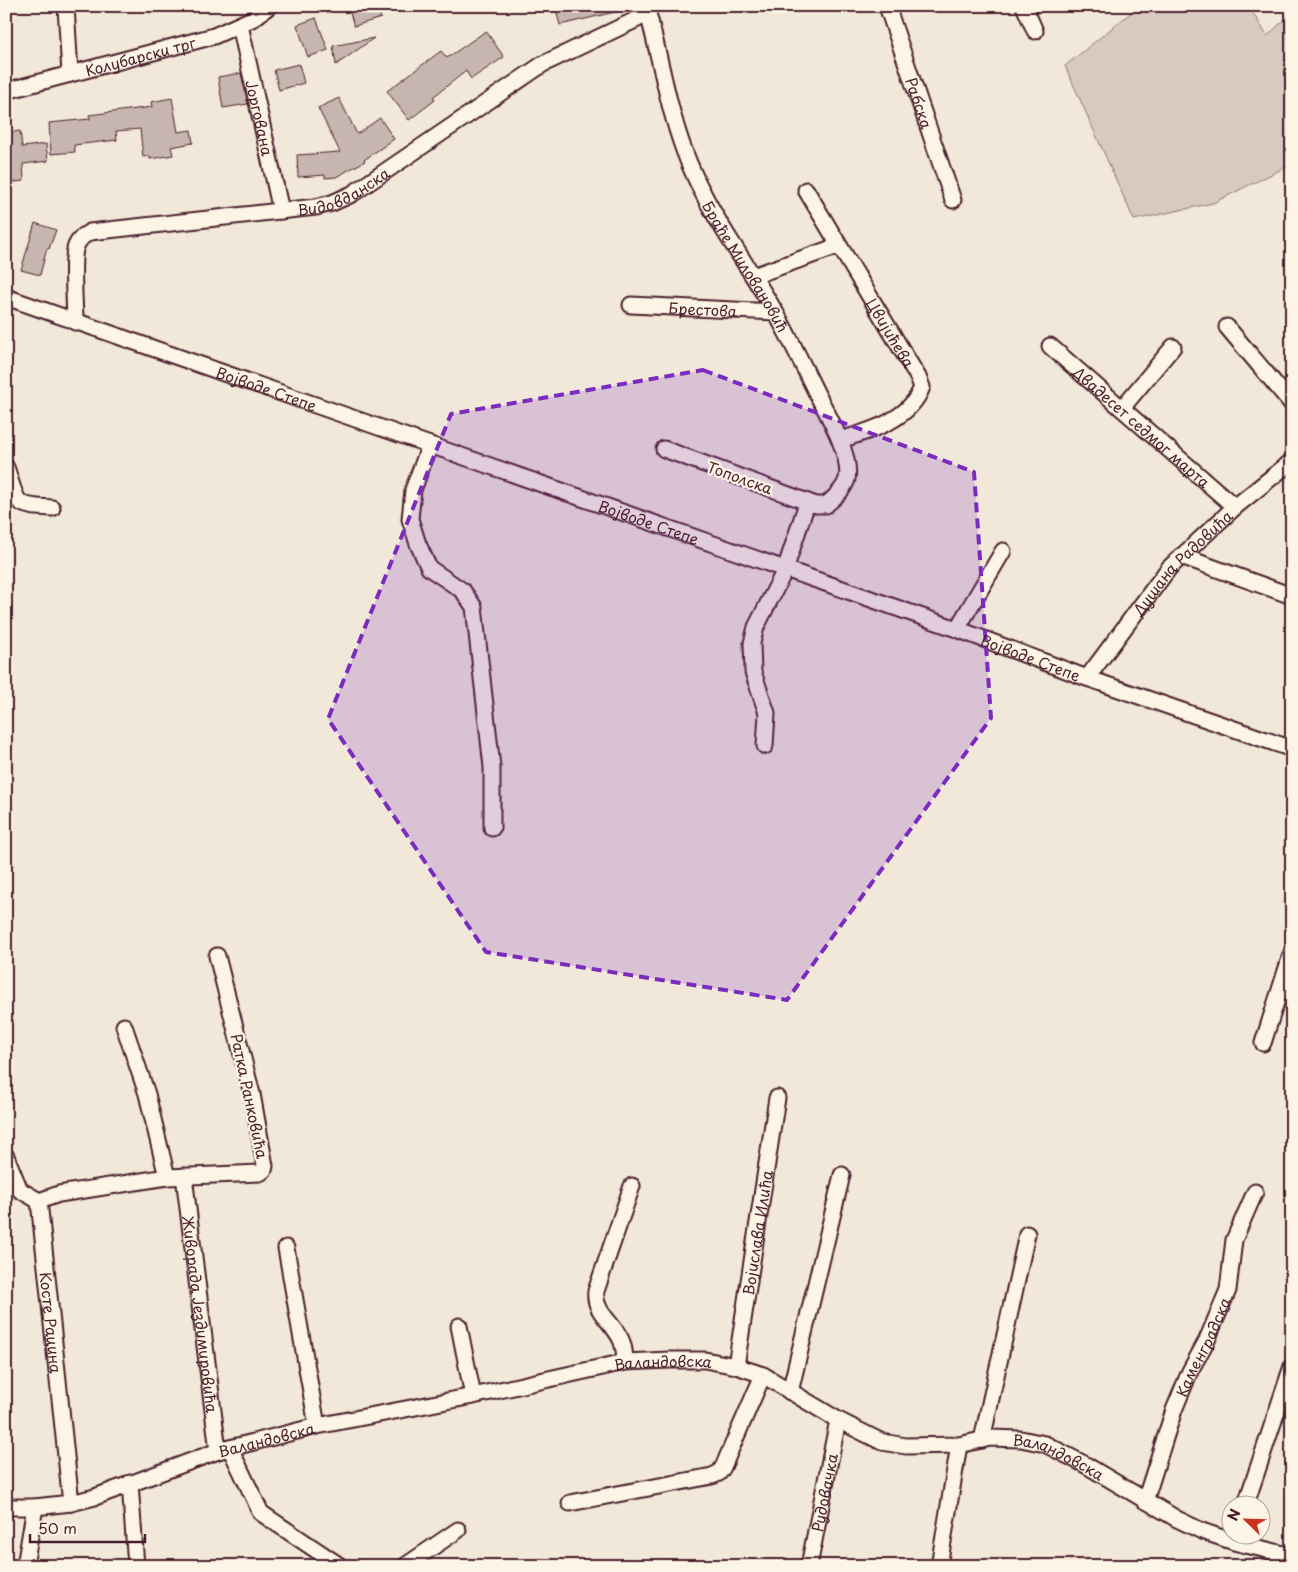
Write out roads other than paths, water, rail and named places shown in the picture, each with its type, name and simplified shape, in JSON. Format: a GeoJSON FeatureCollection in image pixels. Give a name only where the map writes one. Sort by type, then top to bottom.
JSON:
{"type":"FeatureCollection","features":[{"type":"Feature","properties":{"kind":"street"},"geometry":{"type":"LineString","coordinates":[[66,6],[70,74]]}},
{"type":"Feature","properties":{"kind":"street","name":"Колубарски трг"},"geometry":{"type":"LineString","coordinates":[[6,91],[214,36],[254,18],[269,6]]}},
{"type":"Feature","properties":{"kind":"street","name":"Рабска"},"geometry":{"type":"LineString","coordinates":[[887,6],[953,200]]}},
{"type":"Feature","properties":{"kind":"street"},"geometry":{"type":"LineString","coordinates":[[1024,6],[1035,31]]}},
{"type":"Feature","properties":{"kind":"street","name":"Видовданска"},"geometry":{"type":"LineString","coordinates":[[75,322],[74,258],[76,247],[82,236],[90,232],[281,212],[332,203],[352,194],[543,64],[647,10]]}},
{"type":"Feature","properties":{"kind":"street","name":"Браће Миловановић"},"geometry":{"type":"LineString","coordinates":[[647,10],[677,131],[688,163],[702,193],[775,312],[843,447],[847,469],[844,487],[826,505],[812,504]]}},
{"type":"Feature","properties":{"kind":"street","name":"Јоргована"},"geometry":{"type":"LineString","coordinates":[[240,25],[281,212]]}},
{"type":"Feature","properties":{"kind":"street","name":"Цвијићева"},"geometry":{"type":"LineString","coordinates":[[806,190],[918,377],[922,387],[919,396],[907,410],[875,430],[840,440]]}},
{"type":"Feature","properties":{"kind":"street"},"geometry":{"type":"LineString","coordinates":[[753,276],[838,246]]}},
{"type":"Feature","properties":{"kind":"street","name":"Војводе Степе"},"geometry":{"type":"LineString","coordinates":[[6,297],[1292,749]]}},
{"type":"Feature","properties":{"kind":"street","name":"Брестова"},"geometry":{"type":"LineString","coordinates":[[631,305],[775,312]]}},
{"type":"Feature","properties":{"kind":"street"},"geometry":{"type":"LineString","coordinates":[[1226,327],[1292,404]]}},
{"type":"Feature","properties":{"kind":"street","name":"Двадесет седмог марта"},"geometry":{"type":"LineString","coordinates":[[1050,346],[1235,507]]}},
{"type":"Feature","properties":{"kind":"street"},"geometry":{"type":"LineString","coordinates":[[1122,408],[1173,347]]}},
{"type":"Feature","properties":{"kind":"street"},"geometry":{"type":"LineString","coordinates":[[430,445],[413,490],[410,519],[418,544],[429,568],[463,591],[474,607],[492,767],[492,828]]}},
{"type":"Feature","properties":{"kind":"street","name":"Тополска"},"geometry":{"type":"LineString","coordinates":[[664,449],[812,504]]}},
{"type":"Feature","properties":{"kind":"street","name":"Душана Радовића"},"geometry":{"type":"LineString","coordinates":[[1087,678],[1169,568],[1235,507],[1292,461]]}},
{"type":"Feature","properties":{"kind":"street"},"geometry":{"type":"LineString","coordinates":[[6,467],[16,497],[20,502],[32,506],[52,508]]}},
{"type":"Feature","properties":{"kind":"street"},"geometry":{"type":"LineString","coordinates":[[765,746],[767,714],[753,672],[752,643],[756,628],[785,570],[812,504]]}},
{"type":"Feature","properties":{"kind":"street"},"geometry":{"type":"LineString","coordinates":[[957,630],[1003,551]]}},
{"type":"Feature","properties":{"kind":"street"},"geometry":{"type":"LineString","coordinates":[[1181,556],[1292,596]]}},
{"type":"Feature","properties":{"kind":"street"},"geometry":{"type":"LineString","coordinates":[[1263,1043],[1292,952]]}},
{"type":"Feature","properties":{"kind":"street","name":"Ратка Ранковића"},"geometry":{"type":"LineString","coordinates":[[39,1201],[59,1194],[167,1177],[260,1173],[266,1166],[252,1094],[217,956]]}},
{"type":"Feature","properties":{"kind":"street"},"geometry":{"type":"LineString","coordinates":[[124,1026],[147,1094],[167,1177]]}},
{"type":"Feature","properties":{"kind":"street","name":"Војислава Илића"},"geometry":{"type":"LineString","coordinates":[[736,1366],[777,1098]]}},
{"type":"Feature","properties":{"kind":"street"},"geometry":{"type":"LineString","coordinates":[[6,1156],[20,1190],[39,1201]]}},
{"type":"Feature","properties":{"kind":"street"},"geometry":{"type":"LineString","coordinates":[[790,1392],[842,1175]]}},
{"type":"Feature","properties":{"kind":"street","name":"Живорада Јездимировића"},"geometry":{"type":"LineString","coordinates":[[184,1176],[224,1449],[261,1513],[340,1566]]}},
{"type":"Feature","properties":{"kind":"street"},"geometry":{"type":"LineString","coordinates":[[625,1362],[622,1342],[595,1300],[596,1291],[632,1186]]}},
{"type":"Feature","properties":{"kind":"street","name":"Каменградска"},"geometry":{"type":"LineString","coordinates":[[1145,1501],[1174,1410],[1228,1290],[1234,1240],[1255,1192]]}},
{"type":"Feature","properties":{"kind":"street","name":"Косте Рацина"},"geometry":{"type":"LineString","coordinates":[[39,1201],[71,1503]]}},
{"type":"Feature","properties":{"kind":"street"},"geometry":{"type":"LineString","coordinates":[[982,1440],[1026,1234]]}},
{"type":"Feature","properties":{"kind":"street"},"geometry":{"type":"LineString","coordinates":[[286,1248],[317,1426]]}},
{"type":"Feature","properties":{"kind":"street"},"geometry":{"type":"LineString","coordinates":[[458,1326],[473,1396]]}},
{"type":"Feature","properties":{"kind":"street","name":"Валандовска"},"geometry":{"type":"LineString","coordinates":[[6,1506],[35,1507],[71,1503],[95,1497],[224,1449],[317,1426],[473,1396],[625,1362],[705,1360],[736,1366],[763,1375],[838,1420],[882,1442],[906,1446],[959,1445],[982,1440],[1021,1439],[1045,1444],[1084,1464],[1177,1519],[1202,1531],[1220,1535]]}},
{"type":"Feature","properties":{"kind":"street"},"geometry":{"type":"LineString","coordinates":[[1249,1494],[1292,1366]]}},
{"type":"Feature","properties":{"kind":"street"},"geometry":{"type":"LineString","coordinates":[[570,1503],[712,1476],[719,1473],[763,1375]]}},
{"type":"Feature","properties":{"kind":"street","name":"Рудовачка"},"geometry":{"type":"LineString","coordinates":[[809,1566],[838,1420]]}},
{"type":"Feature","properties":{"kind":"street"},"geometry":{"type":"LineString","coordinates":[[938,1566],[959,1445]]}},
{"type":"Feature","properties":{"kind":"street"},"geometry":{"type":"LineString","coordinates":[[130,1483],[136,1566]]}},
{"type":"Feature","properties":{"kind":"street"},"geometry":{"type":"LineString","coordinates":[[24,1566],[35,1507]]}},
{"type":"Feature","properties":{"kind":"street"},"geometry":{"type":"LineString","coordinates":[[404,1566],[458,1530]]}},
{"type":"Feature","properties":{"kind":"street","name":"Валандовска"},"geometry":{"type":"LineString","coordinates":[[1254,1544],[1292,1556]]}}]}
